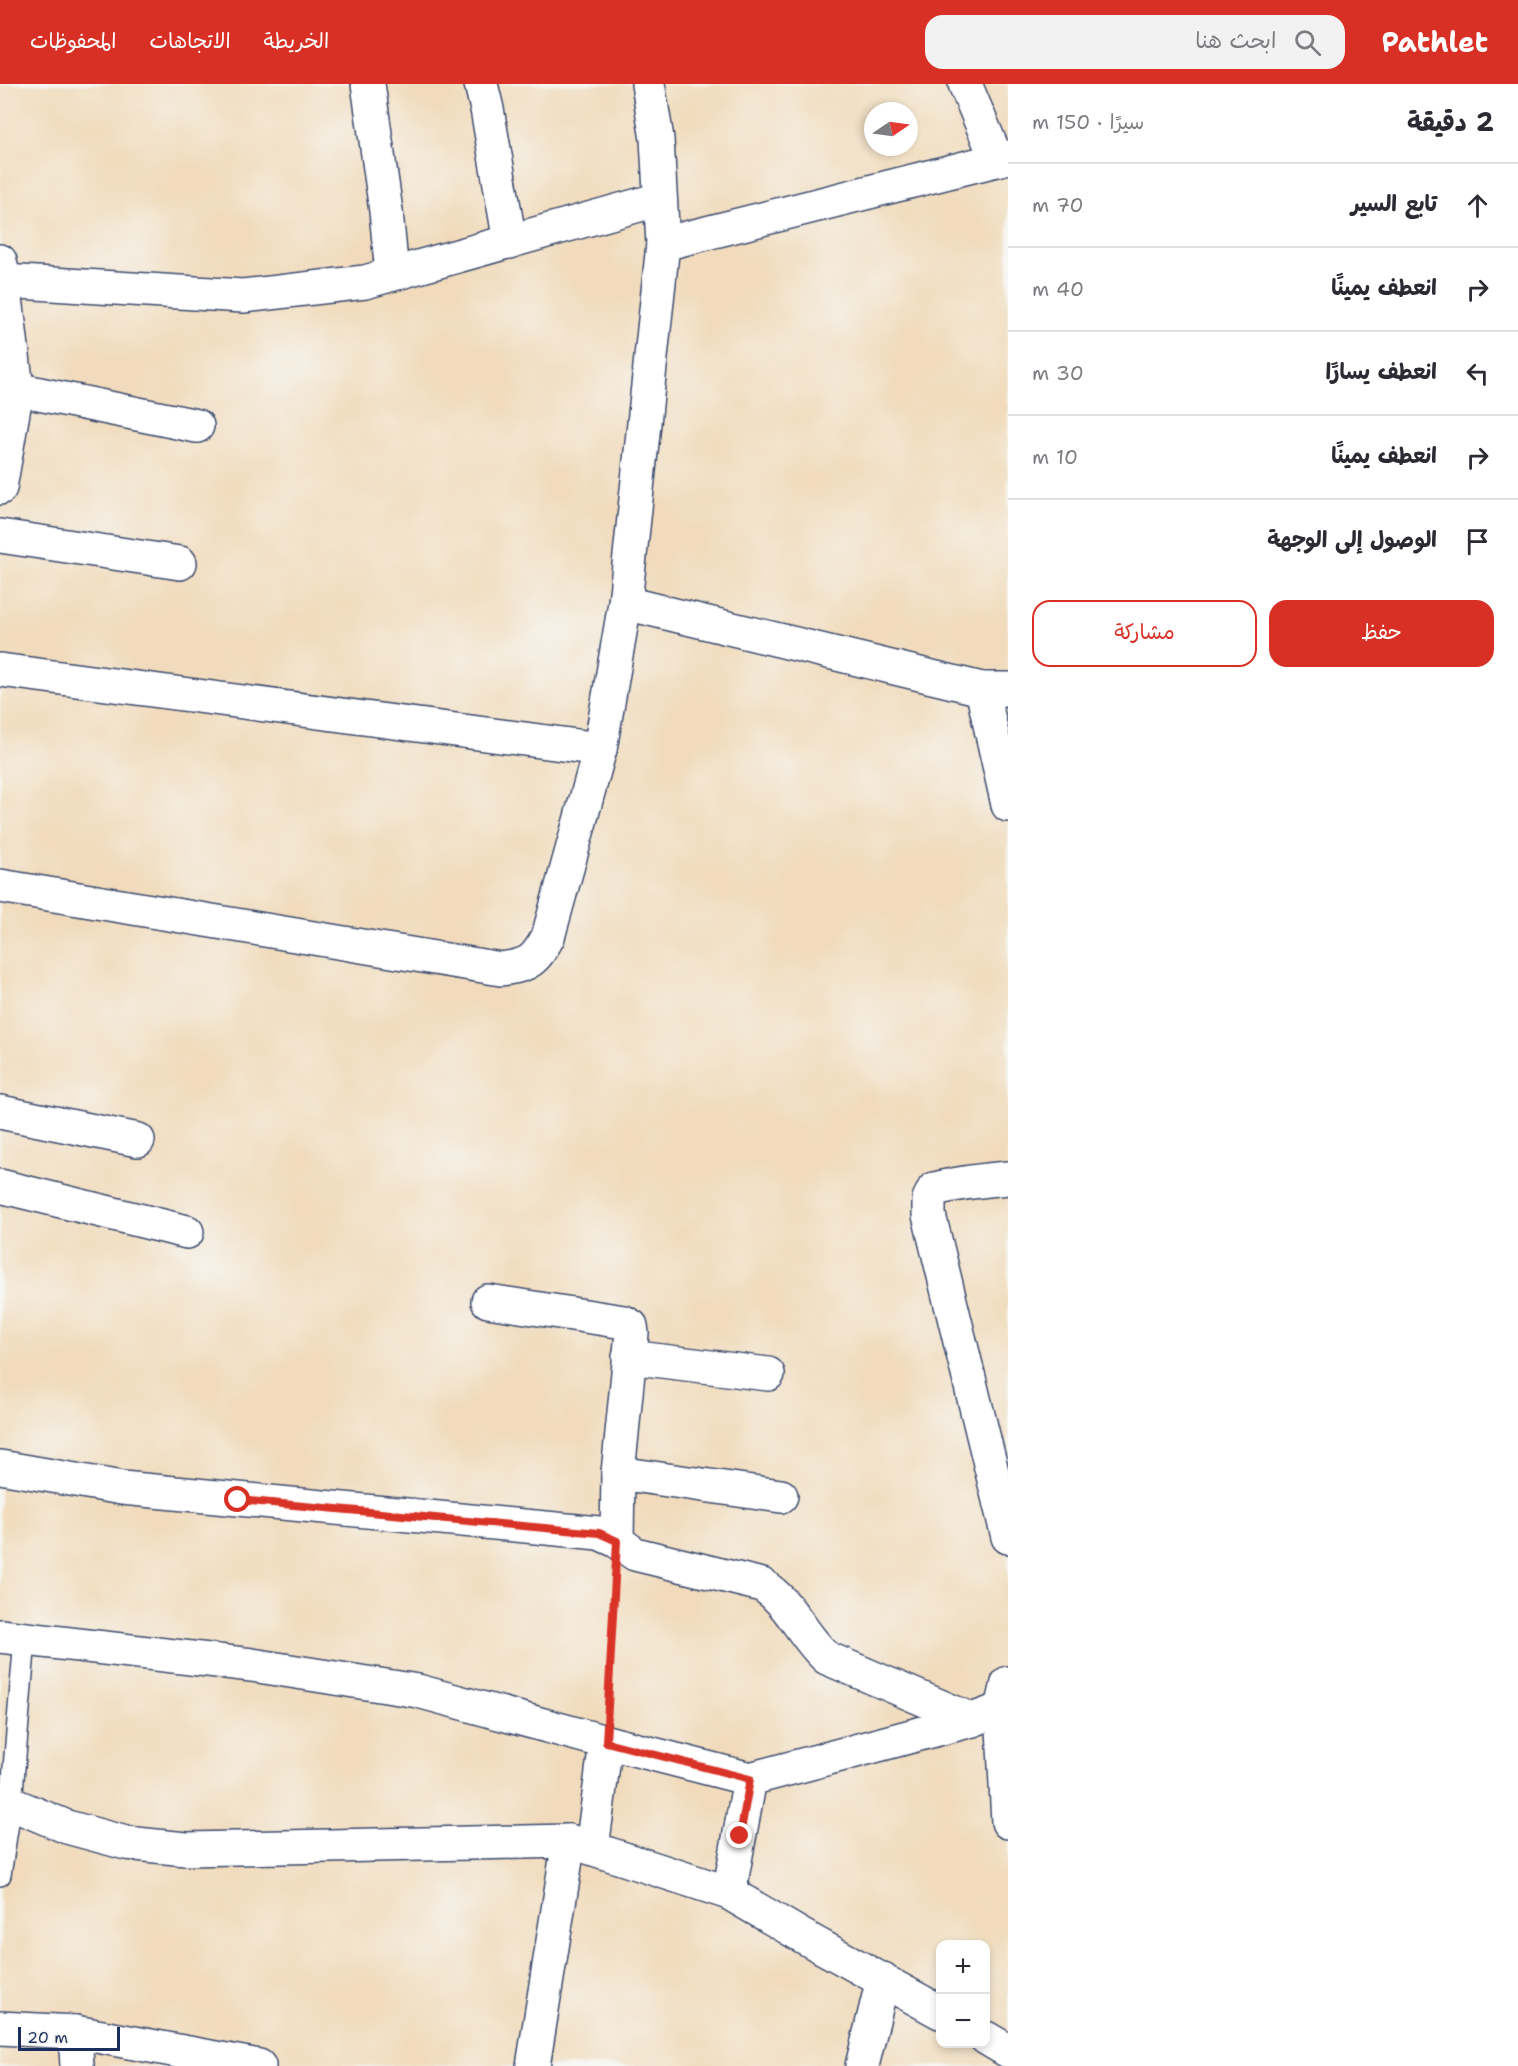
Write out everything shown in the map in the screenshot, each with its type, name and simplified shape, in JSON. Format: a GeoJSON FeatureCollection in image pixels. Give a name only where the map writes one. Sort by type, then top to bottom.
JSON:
{"type":"FeatureCollection","features":[{"type":"Feature","properties":{"kind":"street"},"geometry":{"type":"LineString","coordinates":[[368,84],[386,211],[392,274]]}},
{"type":"Feature","properties":{"kind":"street"},"geometry":{"type":"LineString","coordinates":[[481,84],[510,242]]}},
{"type":"Feature","properties":{"kind":"street"},"geometry":{"type":"LineString","coordinates":[[0,886],[501,969],[520,966],[537,956],[548,937],[600,748],[625,603],[663,244],[657,139],[648,84]]}},
{"type":"Feature","properties":{"kind":"street"},"geometry":{"type":"LineString","coordinates":[[663,244],[1002,159],[965,84]]}},
{"type":"Feature","properties":{"kind":"street"},"geometry":{"type":"LineString","coordinates":[[0,488],[9,388],[2,271],[243,296],[365,282],[660,199]]}},
{"type":"Feature","properties":{"kind":"street"},"geometry":{"type":"LineString","coordinates":[[9,388],[197,426]]}},
{"type":"Feature","properties":{"kind":"street"},"geometry":{"type":"LineString","coordinates":[[0,536],[180,563]]}},
{"type":"Feature","properties":{"kind":"street"},"geometry":{"type":"LineString","coordinates":[[625,603],[995,689],[1008,805]]}},
{"type":"Feature","properties":{"kind":"street"},"geometry":{"type":"LineString","coordinates":[[0,670],[600,748]]}},
{"type":"Feature","properties":{"kind":"street"},"geometry":{"type":"LineString","coordinates":[[0,1112],[138,1140]]}},
{"type":"Feature","properties":{"kind":"street"},"geometry":{"type":"LineString","coordinates":[[1008,1178],[962,1182],[934,1189],[929,1198],[932,1226],[1008,1537]]}},
{"type":"Feature","properties":{"kind":"street"},"geometry":{"type":"LineString","coordinates":[[0,1186],[187,1232]]}},
{"type":"Feature","properties":{"kind":"street"},"geometry":{"type":"LineString","coordinates":[[488,1301],[624,1322],[630,1326],[632,1333],[618,1473],[617,1541]]}},
{"type":"Feature","properties":{"kind":"street"},"geometry":{"type":"LineString","coordinates":[[629,1357],[768,1374]]}},
{"type":"Feature","properties":{"kind":"street"},"geometry":{"type":"LineString","coordinates":[[0,1467],[122,1488],[599,1533],[617,1541],[635,1554],[762,1585],[775,1593],[827,1658],[994,1704]]}},
{"type":"Feature","properties":{"kind":"street"},"geometry":{"type":"LineString","coordinates":[[618,1473],[781,1496]]}},
{"type":"Feature","properties":{"kind":"street"},"geometry":{"type":"LineString","coordinates":[[12,1637],[252,1665],[418,1691],[750,1779],[994,1704]]}},
{"type":"Feature","properties":{"kind":"street"},"geometry":{"type":"LineString","coordinates":[[994,1704],[1007,1808]]}},
{"type":"Feature","properties":{"kind":"street"},"geometry":{"type":"LineString","coordinates":[[533,2066],[581,1844],[606,1742]]}},
{"type":"Feature","properties":{"kind":"street"},"geometry":{"type":"LineString","coordinates":[[729,1893],[750,1779]]}},
{"type":"Feature","properties":{"kind":"street"},"geometry":{"type":"LineString","coordinates":[[5,1801],[67,1827],[126,1843],[186,1849],[581,1844],[729,1893],[936,2010]]}},
{"type":"Feature","properties":{"kind":"street"},"geometry":{"type":"LineString","coordinates":[[862,2066],[883,1979]]}},
{"type":"Feature","properties":{"kind":"street"},"geometry":{"type":"LineString","coordinates":[[0,2028],[75,2032],[259,2066]]}},
{"type":"Feature","properties":{"kind":"street"},"geometry":{"type":"LineString","coordinates":[[75,2032],[77,2066]]}},
{"type":"Feature","properties":{"kind":"street"},"geometry":{"type":"LineString","coordinates":[[990,2040],[1008,2050]]}},
{"type":"Feature","properties":{"kind":"lane"},"geometry":{"type":"LineString","coordinates":[[0,1875],[12,1637]]}},
{"type":"Feature","properties":{"kind":"path"},"geometry":{"type":"LineString","coordinates":[[606,1742],[617,1541]]}},
{"type":"Feature","properties":{"kind":"route"},"geometry":{"type":"LineString","coordinates":[[238,1500],[599,1533],[617,1541],[606,1742],[750,1779],[740,1836]]}}]}
